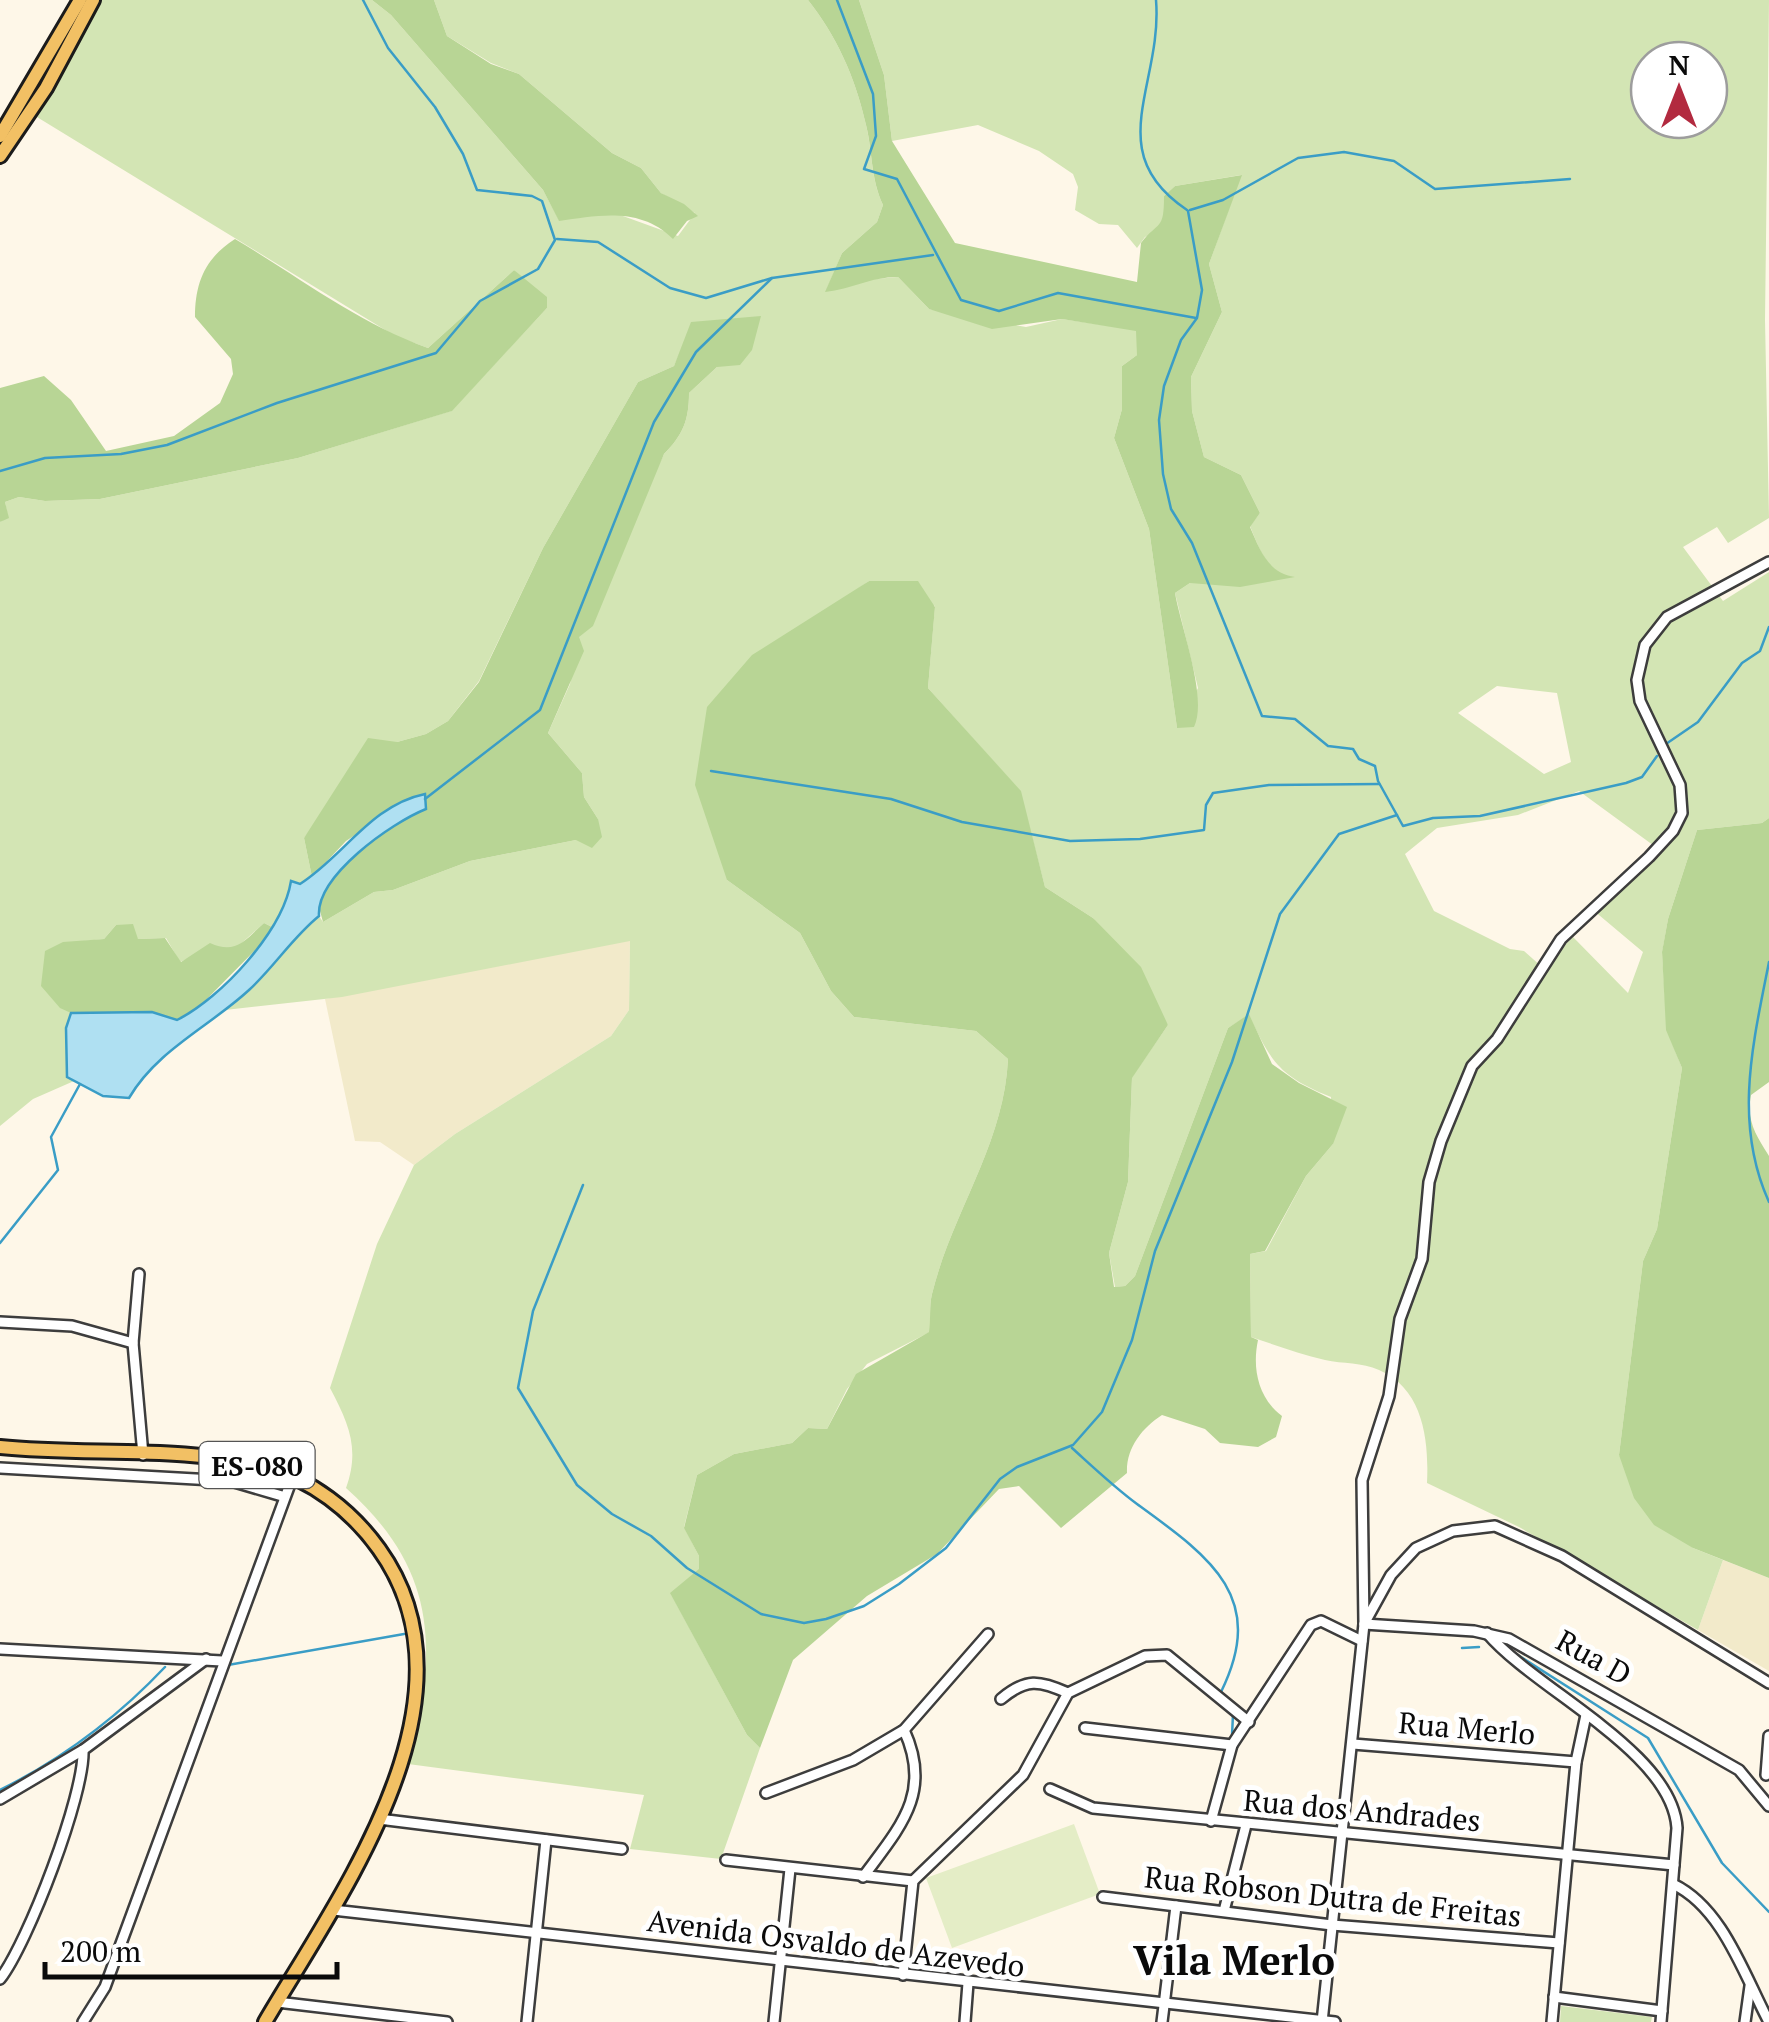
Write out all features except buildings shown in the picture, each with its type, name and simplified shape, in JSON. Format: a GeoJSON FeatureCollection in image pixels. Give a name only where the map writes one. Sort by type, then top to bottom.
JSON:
{"type":"FeatureCollection","features":[{"type":"Feature","properties":{"kind":"main road"},"geometry":{"type":"LineString","coordinates":[[0,136],[80,0]]}},
{"type":"Feature","properties":{"kind":"main road"},"geometry":{"type":"LineString","coordinates":[[0,156],[46,88],[92,0]]}},
{"type":"Feature","properties":{"kind":"main road","name":"ES-080"},"geometry":{"type":"LineString","coordinates":[[0,1447],[241,1462],[292,1476],[338,1505],[370,1536],[393,1572],[416,1642],[410,1722],[379,1820],[333,1910],[265,2022]]}},
{"type":"Feature","properties":{"kind":"street"},"geometry":{"type":"LineString","coordinates":[[1322,2021],[1364,1624],[1366,1460],[1389,1396],[1398,1328],[1422,1259],[1429,1182],[1451,1108],[1472,1066],[1497,1039],[1561,939],[1649,857],[1673,831],[1682,812],[1680,784],[1640,701],[1637,680],[1645,645],[1667,618],[1769,562]]}},
{"type":"Feature","properties":{"kind":"street"},"geometry":{"type":"LineString","coordinates":[[140,1274],[133,1342],[143,1456]]}},
{"type":"Feature","properties":{"kind":"street"},"geometry":{"type":"LineString","coordinates":[[0,1322],[72,1326],[133,1342]]}},
{"type":"Feature","properties":{"kind":"street"},"geometry":{"type":"LineString","coordinates":[[86,1473],[87,1453]]}},
{"type":"Feature","properties":{"kind":"street"},"geometry":{"type":"LineString","coordinates":[[0,1468],[231,1481],[282,1496]]}},
{"type":"Feature","properties":{"kind":"street"},"geometry":{"type":"LineString","coordinates":[[83,2022],[105,1987],[292,1476]]}},
{"type":"Feature","properties":{"kind":"street"},"geometry":{"type":"LineString","coordinates":[[1364,1624],[1391,1575],[1416,1548],[1453,1531],[1495,1526],[1562,1556],[1769,1683]]}},
{"type":"Feature","properties":{"kind":"street"},"geometry":{"type":"LineString","coordinates":[[1211,1821],[1232,1746],[1313,1623],[1321,1621],[1362,1641]]}},
{"type":"Feature","properties":{"kind":"street","name":"Rua D"},"geometry":{"type":"LineString","coordinates":[[1364,1624],[1487,1633],[1520,1645],[1739,1770],[1769,1806]]}},
{"type":"Feature","properties":{"kind":"street"},"geometry":{"type":"LineString","coordinates":[[1487,1633],[1531,1677],[1632,1748],[1673,1808],[1677,1828],[1662,2016],[1554,1998]]}},
{"type":"Feature","properties":{"kind":"street"},"geometry":{"type":"LineString","coordinates":[[766,1793],[853,1760],[904,1730],[988,1634]]}},
{"type":"Feature","properties":{"kind":"street"},"geometry":{"type":"LineString","coordinates":[[0,1649],[222,1661]]}},
{"type":"Feature","properties":{"kind":"street"},"geometry":{"type":"LineString","coordinates":[[902,1976],[913,1882],[1023,1775],[1068,1693],[1088,1680],[1160,1654],[1173,1658],[1249,1722]]}},
{"type":"Feature","properties":{"kind":"street"},"geometry":{"type":"LineString","coordinates":[[0,1799],[83,1750],[206,1659]]}},
{"type":"Feature","properties":{"kind":"street"},"geometry":{"type":"LineString","coordinates":[[1001,1699],[1019,1683],[1032,1680],[1068,1693]]}},
{"type":"Feature","properties":{"kind":"street"},"geometry":{"type":"LineString","coordinates":[[1552,2022],[1576,1762],[1586,1715]]}},
{"type":"Feature","properties":{"kind":"street"},"geometry":{"type":"LineString","coordinates":[[1085,1728],[1232,1746]]}},
{"type":"Feature","properties":{"kind":"street"},"geometry":{"type":"LineString","coordinates":[[864,1877],[916,1792],[917,1764],[904,1730]]}},
{"type":"Feature","properties":{"kind":"street"},"geometry":{"type":"LineString","coordinates":[[1739,1770],[1768,1775],[1769,1736]]}},
{"type":"Feature","properties":{"kind":"street","name":"Rua Merlo"},"geometry":{"type":"LineString","coordinates":[[1353,1744],[1576,1762]]}},
{"type":"Feature","properties":{"kind":"street"},"geometry":{"type":"LineString","coordinates":[[0,1979],[27,1935],[83,1778],[83,1750]]}},
{"type":"Feature","properties":{"kind":"street","name":"Rua dos Andrades"},"geometry":{"type":"LineString","coordinates":[[1050,1789],[1092,1808],[1674,1864]]}},
{"type":"Feature","properties":{"kind":"street"},"geometry":{"type":"LineString","coordinates":[[379,1820],[622,1849]]}},
{"type":"Feature","properties":{"kind":"street"},"geometry":{"type":"LineString","coordinates":[[1224,1911],[1246,1825]]}},
{"type":"Feature","properties":{"kind":"street"},"geometry":{"type":"LineString","coordinates":[[527,2022],[546,1840]]}},
{"type":"Feature","properties":{"kind":"street"},"geometry":{"type":"LineString","coordinates":[[726,1860],[913,1882]]}},
{"type":"Feature","properties":{"kind":"street"},"geometry":{"type":"LineString","coordinates":[[774,2022],[790,1868]]}},
{"type":"Feature","properties":{"kind":"street"},"geometry":{"type":"LineString","coordinates":[[1673,1884],[1701,1902],[1727,1940],[1768,2022]]}},
{"type":"Feature","properties":{"kind":"street","name":"Rua Robson Dutra de Freitas"},"geometry":{"type":"LineString","coordinates":[[1103,1897],[1332,1925],[1558,1943]]}},
{"type":"Feature","properties":{"kind":"street"},"geometry":{"type":"LineString","coordinates":[[1162,2022],[1176,1906]]}},
{"type":"Feature","properties":{"kind":"street","name":"Avenida Osvaldo de Azevedo"},"geometry":{"type":"LineString","coordinates":[[333,1910],[1334,2022]]}},
{"type":"Feature","properties":{"kind":"street"},"geometry":{"type":"LineString","coordinates":[[965,2022],[968,1983]]}},
{"type":"Feature","properties":{"kind":"street"},"geometry":{"type":"LineString","coordinates":[[1745,2022],[1750,1986]]}},
{"type":"Feature","properties":{"kind":"street"},"geometry":{"type":"LineString","coordinates":[[277,2002],[447,2022]]}},
{"type":"Feature","properties":{"kind":"shaded area"},"geometry":{"type":"Polygon","coordinates":[[[630,940],[629,1010],[611,1036],[455,1134],[414,1165],[380,1142],[355,1141],[325,999],[630,940]]]}},
{"type":"Feature","properties":{"kind":"shaded area"},"geometry":{"type":"Polygon","coordinates":[[[1723,1560],[1769,1578],[1769,1671],[1698,1630],[1723,1560]]]}},
{"type":"Feature","properties":{"kind":"green space"},"geometry":{"type":"Polygon","coordinates":[[[94,0],[372,0],[391,15],[543,190],[559,220],[612,212],[678,236],[695,213],[661,193],[641,168],[612,153],[519,74],[491,63],[447,36],[434,0],[808,0],[836,42],[856,88],[883,205],[877,222],[842,253],[826,291],[863,280],[898,277],[929,309],[1026,327],[1062,319],[1137,330],[1137,355],[1122,366],[1122,409],[1114,438],[1149,529],[1177,728],[1198,688],[1175,593],[1190,583],[1291,577],[1276,570],[1260,550],[1250,526],[1260,513],[1241,475],[1204,457],[1192,411],[1191,377],[1222,312],[1209,264],[1241,175],[1175,186],[1164,196],[1164,220],[1158,232],[1145,237],[1137,248],[1118,225],[1099,224],[1075,210],[1078,187],[1073,174],[1039,151],[978,125],[892,141],[884,75],[859,0],[1769,0],[1765,320],[1769,518],[1728,543],[1717,527],[1683,547],[1723,601],[1769,572],[1769,818],[1762,823],[1697,830],[1668,919],[1662,953],[1667,1030],[1682,1068],[1657,1229],[1643,1261],[1619,1455],[1693,1548],[1723,1560],[1698,1630],[1519,1527],[1427,1483],[1421,1418],[1406,1390],[1394,1379],[1373,1367],[1325,1360],[1251,1337],[1250,1254],[1266,1251],[1306,1176],[1333,1144],[1331,1097],[1300,1082],[1280,1066],[1264,1046],[1249,1015],[1228,1028],[1135,1276],[1125,1286],[1115,1287],[1109,1253],[1128,1182],[1132,1077],[1168,1025],[1093,918],[1045,887],[1020,791],[928,688],[935,606],[869,581],[812,621],[727,880],[800,933],[831,991],[854,1017],[976,1031],[1008,1059],[997,1120],[932,1294],[930,1332],[867,1364],[847,1389],[827,1429],[808,1428],[792,1443],[734,1454],[697,1475],[684,1527],[699,1556],[699,1570],[671,1594],[747,1735],[760,1748],[721,1859],[630,1849],[644,1795],[408,1764],[424,1685],[423,1615],[399,1550],[377,1519],[346,1488],[352,1449],[330,1388],[377,1244],[414,1165],[455,1134],[611,1036],[629,1010],[630,941],[342,997],[225,1010],[319,916],[323,922],[374,892],[393,890],[470,861],[576,840],[598,819],[584,797],[582,773],[548,733],[570,684],[578,637],[664,454],[684,426],[689,393],[717,367],[682,348],[674,366],[638,382],[543,548],[479,681],[448,721],[426,734],[397,742],[315,824],[304,838],[312,877],[300,884],[291,882],[288,901],[274,928],[264,923],[236,948],[200,953],[180,962],[166,938],[138,939],[116,925],[104,939],[84,941],[54,1000],[71,1013],[66,1028],[67,1077],[74,1081],[33,1099],[0,1126],[0,522],[8,517],[5,502],[19,497],[45,501],[100,499],[298,458],[451,411],[547,308],[514,270],[428,348],[395,336],[32,114],[94,0]],[[1497,686],[1458,713],[1544,774],[1571,762],[1557,693],[1497,686]],[[1579,791],[1518,815],[1437,828],[1405,854],[1434,911],[1510,949],[1524,951],[1542,967],[1573,937],[1628,993],[1643,952],[1593,910],[1657,848],[1579,791]]]}},
{"type":"Feature","properties":{"kind":"green space"},"geometry":{"type":"Polygon","coordinates":[[[372,0],[434,0],[447,36],[491,64],[519,74],[612,153],[641,168],[661,193],[698,216],[687,221],[673,239],[661,229],[634,218],[605,216],[559,221],[543,190],[391,15],[372,0]]]}},
{"type":"Feature","properties":{"kind":"green space"},"geometry":{"type":"Polygon","coordinates":[[[808,0],[859,0],[884,75],[892,141],[955,243],[1137,282],[1141,243],[1161,220],[1164,196],[1175,186],[1242,175],[1209,264],[1222,312],[1191,377],[1192,411],[1204,457],[1241,475],[1260,513],[1250,527],[1262,552],[1278,571],[1295,577],[1240,587],[1190,583],[1175,593],[1196,681],[1194,727],[1177,728],[1149,529],[1114,438],[1122,409],[1122,366],[1137,355],[1136,331],[1062,319],[992,329],[929,309],[898,277],[825,292],[842,253],[877,222],[883,205],[856,88],[836,42],[808,0]]]}},
{"type":"Feature","properties":{"kind":"green space"},"geometry":{"type":"Polygon","coordinates":[[[235,239],[353,313],[428,348],[514,270],[547,297],[547,308],[452,411],[298,458],[100,499],[45,501],[19,497],[5,502],[9,518],[0,522],[0,388],[44,376],[71,400],[106,451],[174,436],[220,403],[233,374],[231,359],[195,317],[195,305],[209,263],[235,239]]]}},
{"type":"Feature","properties":{"kind":"green space"},"geometry":{"type":"Polygon","coordinates":[[[761,316],[752,350],[740,365],[717,367],[689,393],[684,426],[664,454],[593,626],[579,637],[584,651],[548,733],[582,773],[584,797],[598,819],[602,837],[592,848],[576,840],[470,861],[393,890],[374,892],[323,922],[317,900],[339,872],[380,835],[426,809],[414,796],[346,841],[312,877],[304,838],[368,738],[397,742],[426,734],[448,721],[479,682],[543,548],[638,382],[674,366],[691,322],[761,316]]]}},
{"type":"Feature","properties":{"kind":"green space"},"geometry":{"type":"Polygon","coordinates":[[[869,581],[918,581],[935,607],[928,688],[1021,791],[1045,887],[1093,918],[1141,967],[1168,1025],[1132,1078],[1128,1182],[1109,1253],[1114,1287],[1125,1286],[1135,1276],[1228,1028],[1249,1014],[1272,1064],[1299,1083],[1347,1107],[1333,1144],[1306,1176],[1265,1251],[1250,1254],[1251,1337],[1258,1340],[1256,1361],[1262,1391],[1282,1416],[1276,1437],[1258,1447],[1220,1443],[1205,1429],[1162,1415],[1137,1440],[1129,1455],[1127,1473],[1061,1528],[1019,1486],[999,1489],[937,1554],[867,1596],[793,1660],[760,1748],[747,1735],[670,1593],[699,1569],[699,1556],[684,1528],[697,1475],[734,1454],[792,1443],[808,1428],[827,1429],[856,1374],[929,1332],[932,1294],[997,1120],[1008,1059],[976,1031],[854,1017],[831,991],[800,933],[727,880],[695,785],[707,707],[752,655],[869,581]]]}},
{"type":"Feature","properties":{"kind":"green space"},"geometry":{"type":"Polygon","coordinates":[[[1769,818],[1769,1082],[1751,1095],[1750,1113],[1769,1156],[1769,1578],[1693,1548],[1654,1525],[1634,1498],[1619,1455],[1643,1261],[1657,1229],[1682,1068],[1666,1030],[1662,952],[1668,919],[1697,830],[1762,823],[1769,818]]]}},
{"type":"Feature","properties":{"kind":"green space"},"geometry":{"type":"Polygon","coordinates":[[[264,923],[274,928],[270,935],[195,1011],[177,1020],[151,1012],[71,1013],[60,1008],[41,986],[45,951],[63,942],[104,939],[116,925],[133,924],[138,939],[165,938],[181,962],[210,943],[227,947],[240,944],[264,923]]]}},
{"type":"Feature","properties":{"kind":"green space"},"geometry":{"type":"Polygon","coordinates":[[[1074,1824],[1100,1894],[952,1948],[926,1878],[1074,1824]]]}},
{"type":"Feature","properties":{"kind":"green space"},"geometry":{"type":"Polygon","coordinates":[[[1561,2006],[1652,2017],[1651,2022],[1560,2022],[1561,2006]]]}},
{"type":"Feature","properties":{"kind":"water"},"geometry":{"type":"Polygon","coordinates":[[[425,794],[426,809],[376,838],[342,868],[321,900],[319,916],[249,990],[154,1066],[129,1098],[103,1096],[67,1077],[66,1028],[71,1013],[152,1012],[177,1020],[194,1010],[248,961],[276,921],[291,881],[300,884],[373,820],[406,800],[425,794]]]}},
{"type":"Feature","properties":{"kind":"waterway"},"geometry":{"type":"LineString","coordinates":[[0,471],[45,458],[121,454],[167,445],[277,403],[436,353],[480,301],[538,269],[555,240],[542,201],[532,196],[477,190],[463,154],[435,107],[388,48],[363,0]]}},
{"type":"Feature","properties":{"kind":"waterway"},"geometry":{"type":"LineString","coordinates":[[837,0],[873,94],[876,136],[864,169],[897,179],[961,300],[999,311],[1058,293],[1196,318]]}},
{"type":"Feature","properties":{"kind":"waterway"},"geometry":{"type":"LineString","coordinates":[[1156,0],[1156,31],[1141,140],[1146,165],[1161,188],[1187,210]]}},
{"type":"Feature","properties":{"kind":"waterway"},"geometry":{"type":"LineString","coordinates":[[1190,210],[1223,200],[1298,158],[1344,152],[1394,161],[1435,189],[1570,179]]}},
{"type":"Feature","properties":{"kind":"waterway"},"geometry":{"type":"LineString","coordinates":[[1188,211],[1202,290],[1197,318],[1181,340],[1164,386],[1159,420],[1163,474],[1171,509],[1192,543],[1262,716],[1295,719],[1328,746],[1353,749],[1359,759],[1375,766],[1378,781],[1403,826],[1433,818],[1480,816],[1626,783],[1642,777],[1657,756]]}},
{"type":"Feature","properties":{"kind":"waterway"},"geometry":{"type":"LineString","coordinates":[[557,239],[598,242],[670,288],[706,298],[772,278],[933,255]]}},
{"type":"Feature","properties":{"kind":"waterway"},"geometry":{"type":"LineString","coordinates":[[425,799],[540,710],[654,422],[696,352],[772,278]]}},
{"type":"Feature","properties":{"kind":"waterway"},"geometry":{"type":"LineString","coordinates":[[1663,746],[1698,722],[1742,663],[1760,651],[1769,627]]}},
{"type":"Feature","properties":{"kind":"waterway"},"geometry":{"type":"LineString","coordinates":[[711,771],[891,799],[962,822],[1070,841],[1140,839],[1204,830],[1206,805],[1213,793],[1269,785],[1379,784]]}},
{"type":"Feature","properties":{"kind":"waterway"},"geometry":{"type":"LineString","coordinates":[[583,1185],[533,1311],[518,1388],[577,1485],[612,1514],[651,1536],[687,1568],[761,1614],[804,1623],[864,1606],[946,1548],[1000,1479],[1017,1467],[1073,1445],[1102,1412],[1132,1340],[1155,1251],[1232,1062],[1280,914],[1339,834],[1397,815]]}},
{"type":"Feature","properties":{"kind":"waterway"},"geometry":{"type":"LineString","coordinates":[[1769,962],[1752,1053],[1749,1113],[1758,1172],[1769,1202]]}},
{"type":"Feature","properties":{"kind":"waterway"},"geometry":{"type":"LineString","coordinates":[[0,1243],[58,1170],[51,1137],[80,1084]]}},
{"type":"Feature","properties":{"kind":"waterway"},"geometry":{"type":"LineString","coordinates":[[1072,1448],[1120,1491],[1188,1542],[1224,1582],[1234,1605],[1238,1630],[1234,1659],[1221,1692]]}},
{"type":"Feature","properties":{"kind":"waterway"},"geometry":{"type":"LineString","coordinates":[[228,1665],[404,1634]]}},
{"type":"Feature","properties":{"kind":"waterway"},"geometry":{"type":"LineString","coordinates":[[1462,1648],[1479,1647]]}},
{"type":"Feature","properties":{"kind":"waterway"},"geometry":{"type":"LineString","coordinates":[[1513,1652],[1648,1738],[1722,1863],[1769,1912]]}},
{"type":"Feature","properties":{"kind":"waterway"},"geometry":{"type":"LineString","coordinates":[[0,1790],[88,1736],[165,1667]]}},
{"type":"Feature","properties":{"kind":"waterway"},"geometry":{"type":"LineString","coordinates":[[1232,1736],[1233,1714]]}},
{"type":"Feature","properties":{"kind":"district","name":"Vila Merlo"},"geometry":{"type":"Point","coordinates":[1234,1959]}}]}
